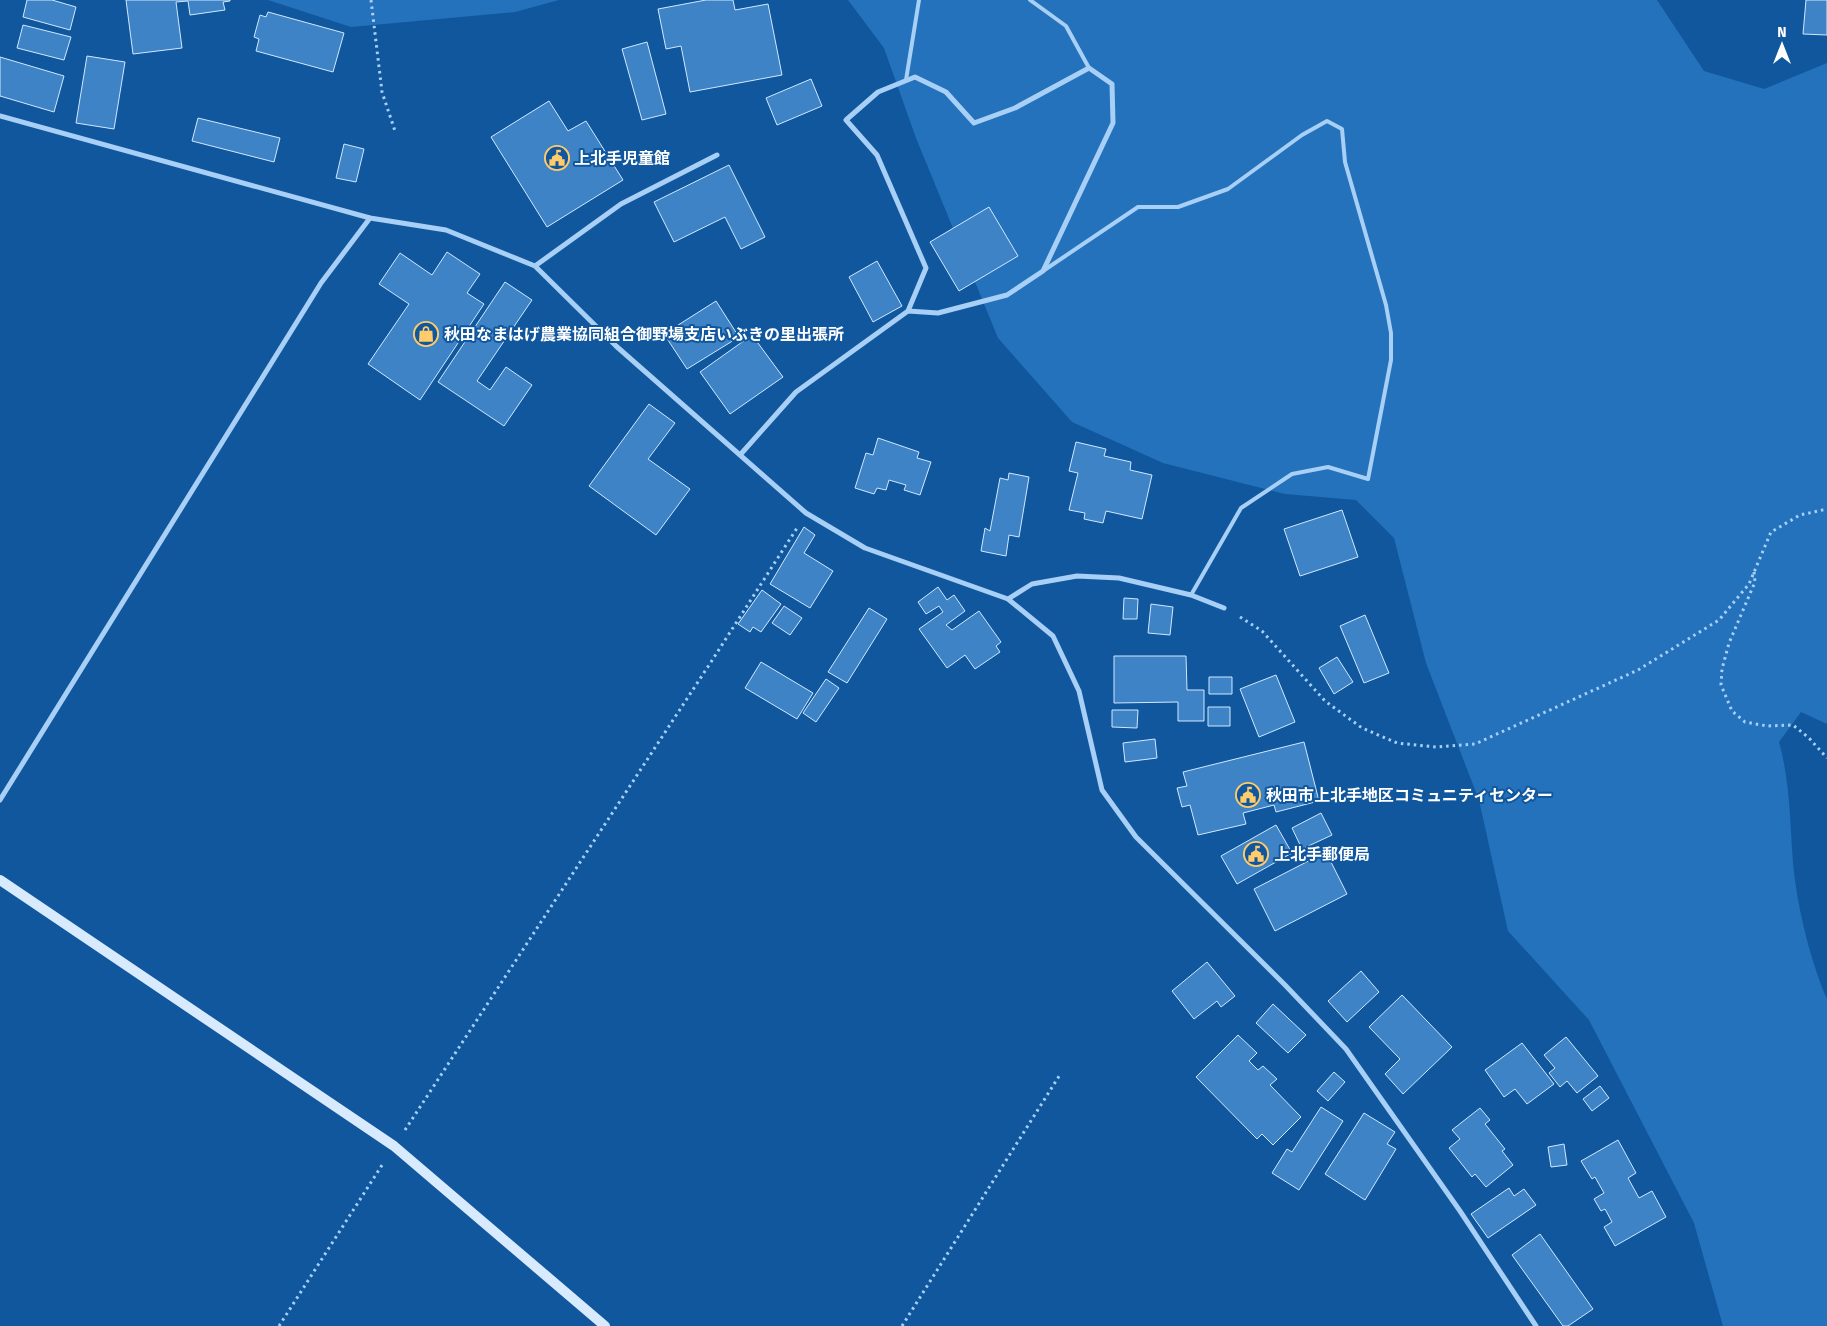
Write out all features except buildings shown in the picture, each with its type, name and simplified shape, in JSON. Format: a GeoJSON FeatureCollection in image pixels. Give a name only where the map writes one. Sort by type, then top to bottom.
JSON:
{"type":"FeatureCollection","features":[{"type":"Feature","properties":{"kind":"street"},"geometry":{"type":"LineString","coordinates":[[740,455],[796,392],[908,311],[926,268],[877,155],[846,120],[878,92],[915,77],[946,92],[974,123],[1015,108],[1088,68],[1112,84],[1113,123],[1043,271],[1008,295],[938,313],[908,311]]}},
{"type":"Feature","properties":{"kind":"street"},"geometry":{"type":"LineString","coordinates":[[0,116],[370,218],[446,230],[535,266],[616,346],[806,513],[865,548],[1008,599],[1053,636],[1079,691],[1102,790],[1136,837],[1278,978],[1346,1049],[1460,1211],[1536,1326]]}},
{"type":"Feature","properties":{"kind":"street"},"geometry":{"type":"LineString","coordinates":[[535,266],[621,204],[717,155]]}},
{"type":"Feature","properties":{"kind":"street"},"geometry":{"type":"LineString","coordinates":[[0,800],[321,283],[370,218]]}},
{"type":"Feature","properties":{"kind":"street"},"geometry":{"type":"LineString","coordinates":[[1008,599],[1032,584],[1078,576],[1119,578],[1191,596],[1224,608]]}},
{"type":"Feature","properties":{"kind":"street"},"geometry":{"type":"LineString","coordinates":[[0,880],[394,1146],[605,1326]]}},
{"type":"Feature","properties":{"kind":"lane"},"geometry":{"type":"LineString","coordinates":[[906,80],[919,0]]}},
{"type":"Feature","properties":{"kind":"lane"},"geometry":{"type":"LineString","coordinates":[[1030,0],[1066,26],[1088,68]]}},
{"type":"Feature","properties":{"kind":"lane"},"geometry":{"type":"LineString","coordinates":[[1043,271],[1138,207],[1178,207],[1228,189],[1302,135],[1327,121],[1342,129],[1345,162],[1386,305],[1391,333],[1391,360],[1368,479],[1328,467],[1292,474],[1242,508],[1191,596]]}},
{"type":"Feature","properties":{"kind":"path"},"geometry":{"type":"LineString","coordinates":[[371,0],[382,92],[395,132]]}},
{"type":"Feature","properties":{"kind":"path"},"geometry":{"type":"LineString","coordinates":[[1224,608],[1262,631],[1325,701],[1362,728],[1397,743],[1436,747],[1475,744],[1638,670],[1719,620],[1749,584],[1772,532],[1800,515],[1827,509]]}},
{"type":"Feature","properties":{"kind":"path"},"geometry":{"type":"LineString","coordinates":[[279,1326],[394,1146],[712,662],[806,513]]}},
{"type":"Feature","properties":{"kind":"path"},"geometry":{"type":"LineString","coordinates":[[1754,571],[1755,582],[1729,643],[1722,669],[1721,686],[1732,710],[1745,722],[1767,726],[1793,725],[1809,738],[1827,758]]}},
{"type":"Feature","properties":{"kind":"path"},"geometry":{"type":"LineString","coordinates":[[902,1326],[1061,1073]]}},
{"type":"Feature","properties":{"kind":"shaded area"},"geometry":{"type":"Polygon","coordinates":[[[268,0],[559,0],[515,12],[351,27],[268,0]]]}},
{"type":"Feature","properties":{"kind":"shaded area"},"geometry":{"type":"Polygon","coordinates":[[[848,0],[1657,0],[1704,71],[1764,89],[1827,63],[1827,724],[1801,712],[1779,742],[1787,787],[1793,863],[1798,897],[1810,950],[1827,999],[1827,1326],[1723,1326],[1694,1223],[1589,1020],[1508,931],[1479,800],[1426,663],[1394,538],[1356,500],[1285,494],[1163,463],[1072,422],[998,338],[916,138],[884,48],[848,0]]]}},
{"type":"Feature","properties":{"kind":"place","name":"上北手児童館"},"geometry":{"type":"Point","coordinates":[557,158]}},
{"type":"Feature","properties":{"kind":"place","name":"秋田なまはげ農業協同組合御野場支店いぶきの里出張所"},"geometry":{"type":"Point","coordinates":[426,334]}},
{"type":"Feature","properties":{"kind":"place","name":"秋田市上北手地区コミュニティセンター"},"geometry":{"type":"Point","coordinates":[1248,795]}},
{"type":"Feature","properties":{"kind":"place","name":"上北手郵便局"},"geometry":{"type":"Point","coordinates":[1256,854]}}]}
